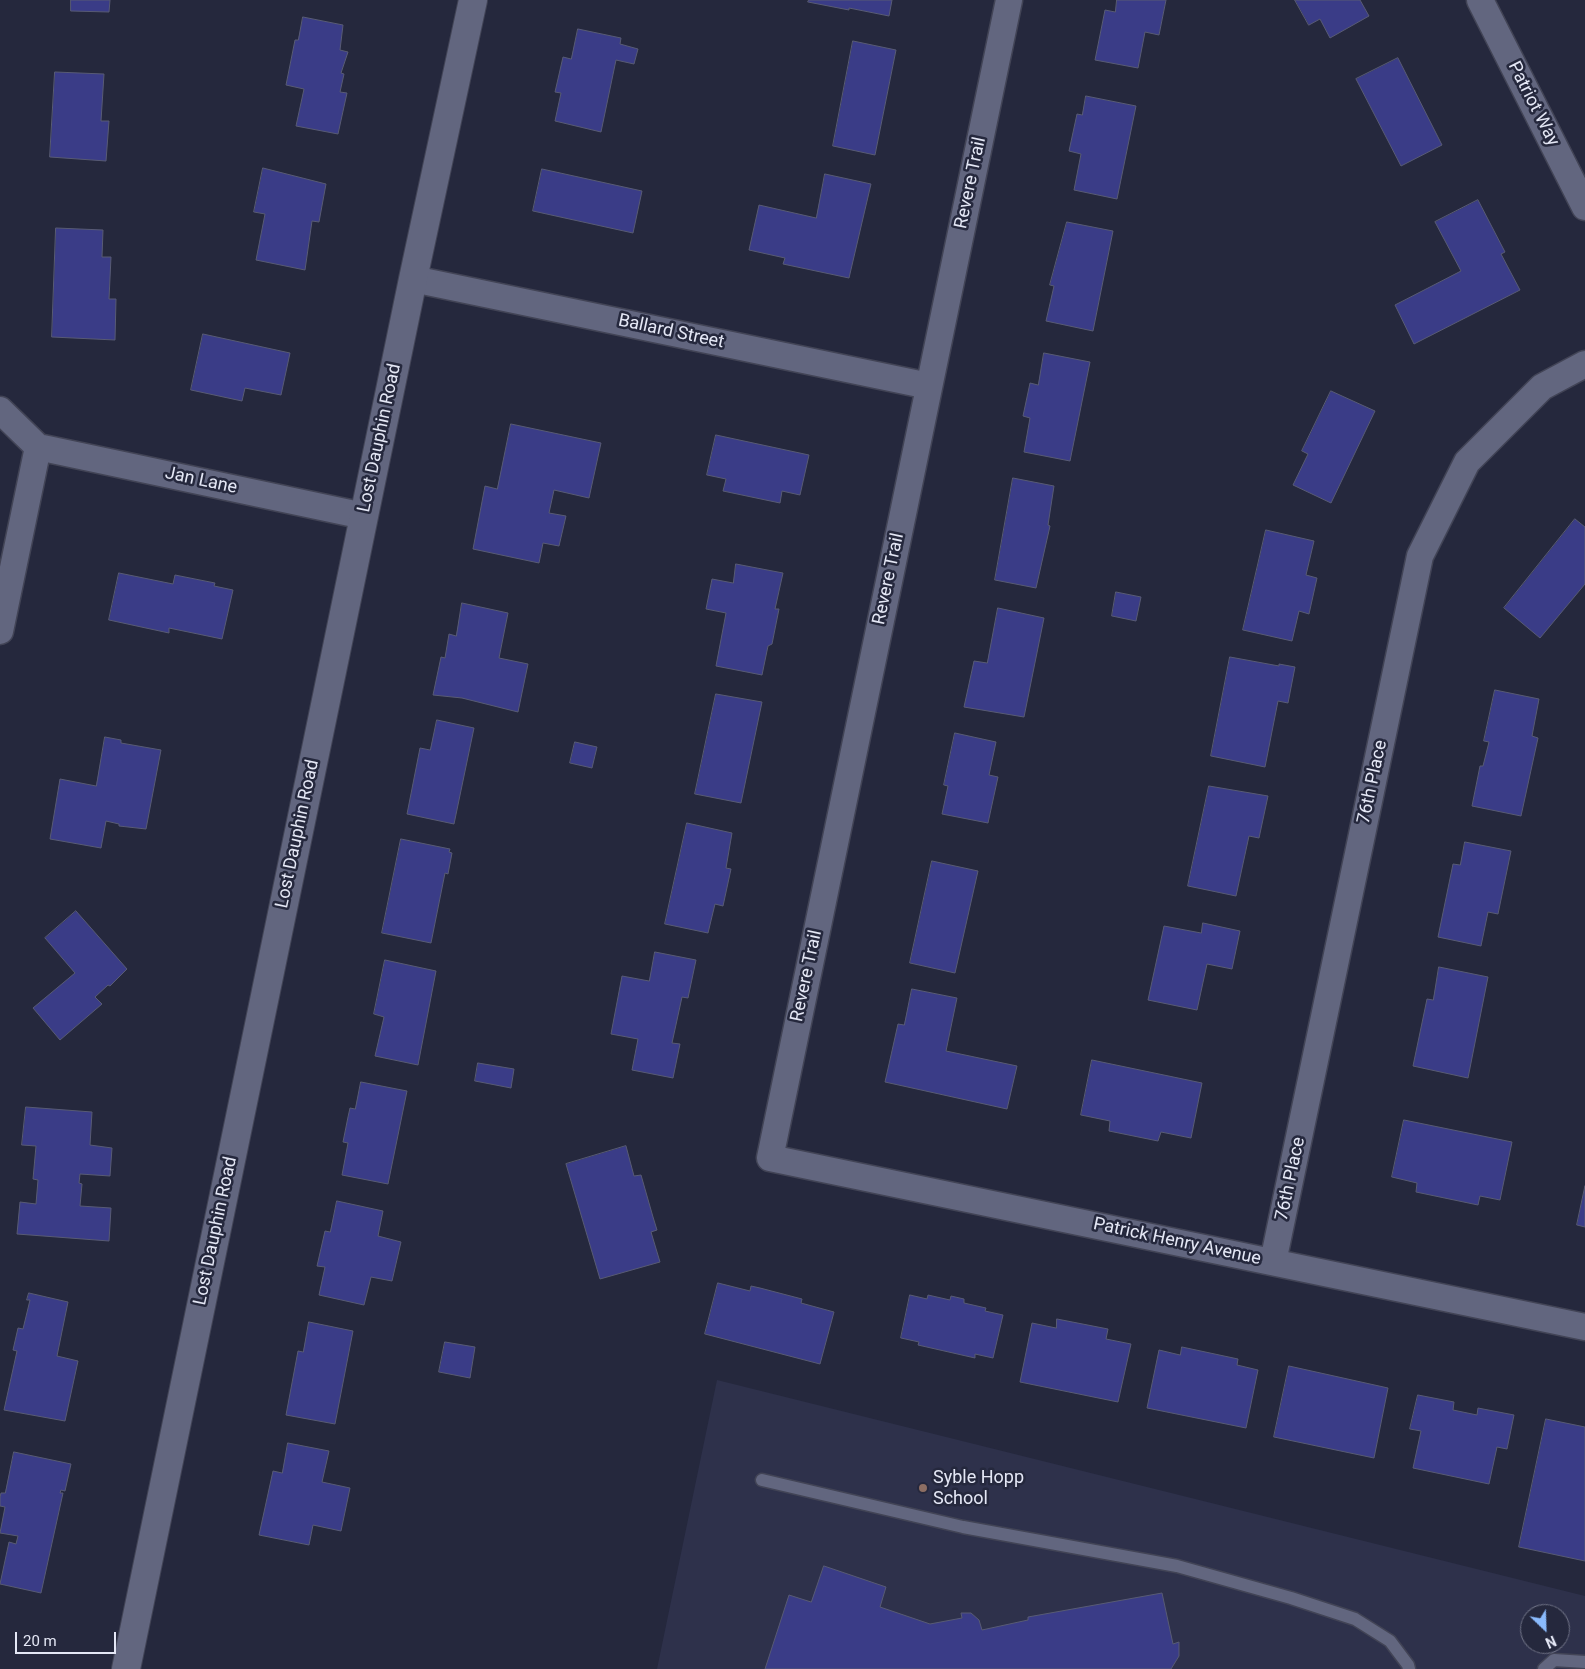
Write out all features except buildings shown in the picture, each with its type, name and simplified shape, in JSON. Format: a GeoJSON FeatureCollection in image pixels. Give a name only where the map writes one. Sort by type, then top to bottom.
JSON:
{"type":"FeatureCollection","features":[{"type":"Feature","properties":{"kind":"street","name":"Lost Dauphin Road"},"geometry":{"type":"LineString","coordinates":[[126,1669],[413,279],[473,0]]}},
{"type":"Feature","properties":{"kind":"street","name":"Revere Trail"},"geometry":{"type":"LineString","coordinates":[[770,1158],[1009,0]]}},
{"type":"Feature","properties":{"kind":"street","name":"Patriot Way"},"geometry":{"type":"LineString","coordinates":[[1480,0],[1585,207]]}},
{"type":"Feature","properties":{"kind":"street","name":"Ballard Street"},"geometry":{"type":"LineString","coordinates":[[413,279],[929,386]]}},
{"type":"Feature","properties":{"kind":"street","name":"76th Place"},"geometry":{"type":"LineString","coordinates":[[1274,1262],[1420,556],[1467,462],[1542,387],[1585,364]]}},
{"type":"Feature","properties":{"kind":"street"},"geometry":{"type":"LineString","coordinates":[[0,410],[38,447],[0,631]]}},
{"type":"Feature","properties":{"kind":"street","name":"Jan Lane"},"geometry":{"type":"LineString","coordinates":[[38,447],[364,516]]}},
{"type":"Feature","properties":{"kind":"street","name":"Patrick Henry Avenue"},"geometry":{"type":"LineString","coordinates":[[770,1158],[1585,1327]]}},
{"type":"Feature","properties":{"kind":"lane"},"geometry":{"type":"LineString","coordinates":[[762,1480],[963,1527],[1177,1566],[1291,1598],[1355,1620],[1376,1632],[1390,1641],[1409,1669]]}},
{"type":"Feature","properties":{"kind":"lane"},"geometry":{"type":"LineString","coordinates":[[1544,1669],[1554,1660],[1585,1662]]}},
{"type":"Feature","properties":{"kind":"shaded area","name":"Syble Hopp School"},"geometry":{"type":"Polygon","coordinates":[[[717,1380],[1585,1596],[1585,1669],[657,1669],[717,1380]]]}},
{"type":"Feature","properties":{"kind":"place","name":"Syble Hopp School"},"geometry":{"type":"Point","coordinates":[923,1488]}}]}
